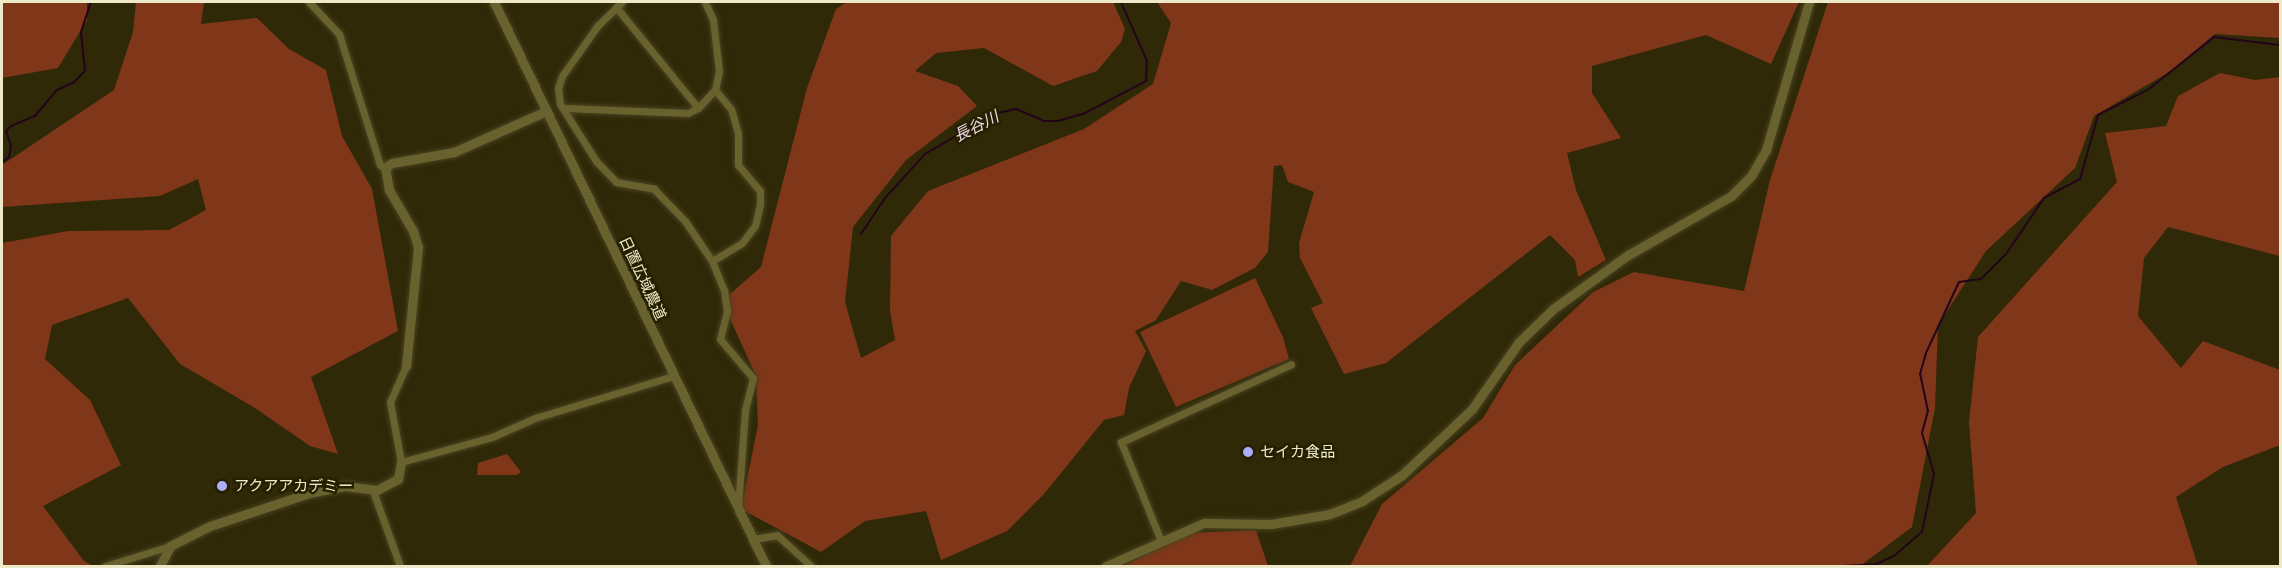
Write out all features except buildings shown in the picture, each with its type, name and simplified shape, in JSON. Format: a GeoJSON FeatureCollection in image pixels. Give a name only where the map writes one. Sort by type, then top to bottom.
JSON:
{"type":"FeatureCollection","features":[{"type":"Feature","properties":{"kind":"street"},"geometry":{"type":"LineString","coordinates":[[105,567],[170,546],[210,526],[275,502],[344,486],[373,491],[398,479],[401,462],[390,402],[406,366],[418,247],[413,231],[389,190],[385,168],[380,165],[339,34],[309,2]]}},
{"type":"Feature","properties":{"kind":"street","name":"日置広域農道"},"geometry":{"type":"LineString","coordinates":[[494,2],[766,567]]}},
{"type":"Feature","properties":{"kind":"street"},"geometry":{"type":"LineString","coordinates":[[385,168],[392,163],[454,152],[562,106],[688,113],[698,108],[715,90],[719,51],[705,2]]}},
{"type":"Feature","properties":{"kind":"street"},"geometry":{"type":"LineString","coordinates":[[1106,567],[1204,523],[1271,524],[1323,516],[1362,501],[1402,475],[1472,409],[1519,342],[1546,315],[1628,255],[1731,196],[1750,176],[1766,150],[1809,2]]}},
{"type":"Feature","properties":{"kind":"street"},"geometry":{"type":"LineString","coordinates":[[698,108],[619,4],[598,25],[562,76],[558,88],[562,106],[596,161],[616,182],[654,189],[685,221],[712,261],[724,290],[727,312],[720,339],[753,378],[746,410],[738,507]]}},
{"type":"Feature","properties":{"kind":"street"},"geometry":{"type":"LineString","coordinates":[[712,261],[742,243],[755,226],[760,204],[760,191],[738,165],[738,134],[732,109],[715,90]]}},
{"type":"Feature","properties":{"kind":"street"},"geometry":{"type":"LineString","coordinates":[[1161,541],[1120,442],[1291,364]]}},
{"type":"Feature","properties":{"kind":"street"},"geometry":{"type":"LineString","coordinates":[[401,462],[492,437],[535,418],[673,376]]}},
{"type":"Feature","properties":{"kind":"street"},"geometry":{"type":"LineString","coordinates":[[373,491],[400,567]]}},
{"type":"Feature","properties":{"kind":"street"},"geometry":{"type":"LineString","coordinates":[[753,539],[777,535],[811,567]]}},
{"type":"Feature","properties":{"kind":"street"},"geometry":{"type":"LineString","coordinates":[[160,567],[170,546]]}},
{"type":"Feature","properties":{"kind":"shaded area"},"geometry":{"type":"Polygon","coordinates":[[[2,2],[87,2],[87,20],[58,68],[2,78],[2,2]]]}},
{"type":"Feature","properties":{"kind":"shaded area"},"geometry":{"type":"Polygon","coordinates":[[[136,2],[204,2],[201,24],[257,18],[289,49],[326,70],[342,136],[372,189],[398,331],[311,377],[338,454],[310,446],[255,408],[180,364],[128,298],[52,325],[45,359],[90,400],[121,465],[43,506],[84,561],[93,566],[2,566],[2,243],[68,231],[169,230],[206,210],[198,179],[160,196],[2,207],[2,165],[114,90],[133,32],[136,2]]]}},
{"type":"Feature","properties":{"kind":"shaded area"},"geometry":{"type":"Polygon","coordinates":[[[847,2],[1113,2],[1125,29],[1121,42],[1097,71],[1053,86],[984,48],[936,53],[915,71],[958,86],[977,106],[906,160],[853,227],[845,302],[861,358],[895,340],[890,311],[891,236],[928,191],[1084,129],[1153,84],[1171,23],[1157,2],[1799,2],[1771,64],[1706,35],[1592,66],[1592,93],[1621,138],[1567,153],[1576,190],[1606,260],[1578,277],[1575,260],[1550,235],[1386,363],[1344,374],[1311,308],[1323,303],[1300,258],[1299,243],[1314,192],[1288,182],[1282,165],[1274,166],[1268,252],[1255,268],[1212,290],[1181,281],[1156,320],[1135,331],[1146,351],[1129,388],[1124,415],[1104,420],[1044,494],[1007,531],[941,560],[926,511],[865,521],[821,552],[741,509],[758,425],[756,376],[722,301],[761,267],[807,88],[836,9],[847,2]]]}},
{"type":"Feature","properties":{"kind":"shaded area"},"geometry":{"type":"Polygon","coordinates":[[[1828,2],[2280,2],[2280,38],[2215,34],[2171,71],[2094,116],[2075,168],[1986,251],[1938,325],[1935,408],[1912,527],[1860,566],[1350,566],[1382,504],[1483,418],[1515,365],[1593,292],[1634,272],[1744,291],[1770,180],[1828,2]]]}},
{"type":"Feature","properties":{"kind":"shaded area"},"geometry":{"type":"Polygon","coordinates":[[[2220,73],[2255,80],[2280,77],[2280,256],[2168,227],[2144,258],[2138,316],[2181,368],[2203,341],[2280,370],[2280,445],[2223,467],[2176,497],[2198,566],[1927,566],[1976,513],[1969,422],[1978,337],[2117,182],[2105,133],[2166,126],[2178,96],[2220,73]]]}},
{"type":"Feature","properties":{"kind":"shaded area"},"geometry":{"type":"Polygon","coordinates":[[[1255,278],[1283,337],[1289,359],[1176,407],[1140,332],[1255,278]]]}},
{"type":"Feature","properties":{"kind":"shaded area"},"geometry":{"type":"Polygon","coordinates":[[[507,454],[521,472],[517,475],[477,475],[478,463],[507,454]]]}},
{"type":"Feature","properties":{"kind":"shaded area"},"geometry":{"type":"Polygon","coordinates":[[[1256,530],[1268,566],[1123,566],[1189,533],[1256,530]]]}},
{"type":"Feature","properties":{"kind":"waterway"},"geometry":{"type":"LineString","coordinates":[[2,162],[9,157],[11,146],[6,131],[11,126],[35,116],[57,90],[74,82],[85,71],[81,32],[91,2]]}},
{"type":"Feature","properties":{"kind":"waterway","name":"長谷川"},"geometry":{"type":"LineString","coordinates":[[861,234],[885,198],[925,154],[994,114],[1016,109],[1044,121],[1058,121],[1083,114],[1146,81],[1147,61],[1121,2]]}},
{"type":"Feature","properties":{"kind":"waterway"},"geometry":{"type":"LineString","coordinates":[[1843,566],[1876,564],[1894,556],[1922,532],[1934,474],[1922,433],[1928,411],[1920,374],[1926,353],[1959,282],[1981,279],[2006,254],[2044,198],[2080,179],[2098,115],[2149,89],[2214,37],[2280,45]]}},
{"type":"Feature","properties":{"kind":"waterway"},"geometry":{"type":"LineString","coordinates":[[1731,566],[1748,566]]}},
{"type":"Feature","properties":{"kind":"place","name":"セイカ食品"},"geometry":{"type":"Point","coordinates":[1248,452]}},
{"type":"Feature","properties":{"kind":"place","name":"アクアアカデミー"},"geometry":{"type":"Point","coordinates":[222,486]}}]}
